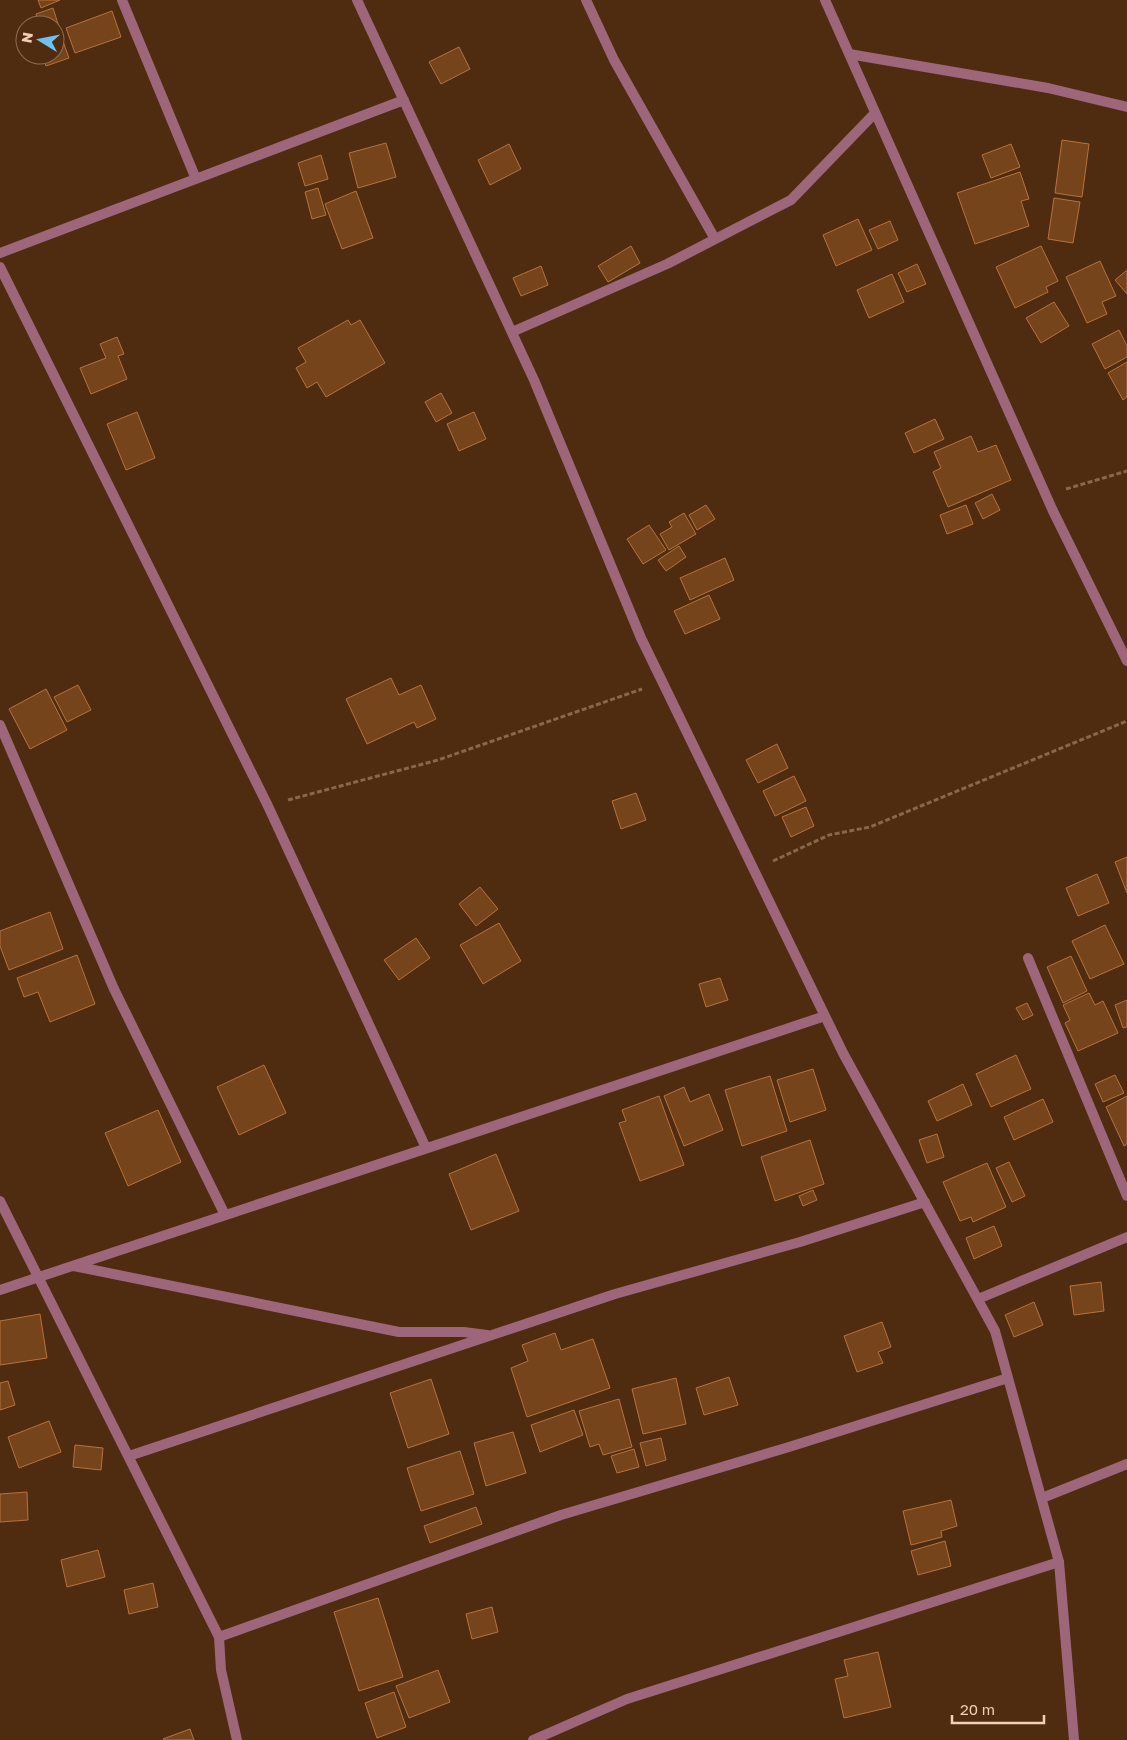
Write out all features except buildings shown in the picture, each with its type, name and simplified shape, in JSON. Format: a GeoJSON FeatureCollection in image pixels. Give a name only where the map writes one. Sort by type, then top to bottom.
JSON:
{"type":"FeatureCollection","features":[{"type":"Feature","properties":{"kind":"street"},"geometry":{"type":"LineString","coordinates":[[122,0],[196,179]]}},
{"type":"Feature","properties":{"kind":"street"},"geometry":{"type":"LineString","coordinates":[[357,0],[534,380],[641,638],[843,1053],[995,1331],[1059,1562],[1074,1740]]}},
{"type":"Feature","properties":{"kind":"street"},"geometry":{"type":"LineString","coordinates":[[586,0],[614,60],[715,239]]}},
{"type":"Feature","properties":{"kind":"street"},"geometry":{"type":"LineString","coordinates":[[825,0],[1046,495],[1127,661]]}},
{"type":"Feature","properties":{"kind":"street"},"geometry":{"type":"LineString","coordinates":[[849,54],[1048,88],[1127,107]]}},
{"type":"Feature","properties":{"kind":"street"},"geometry":{"type":"LineString","coordinates":[[0,253],[404,100]]}},
{"type":"Feature","properties":{"kind":"street"},"geometry":{"type":"LineString","coordinates":[[512,332],[667,264],[791,200],[875,113]]}},
{"type":"Feature","properties":{"kind":"street"},"geometry":{"type":"LineString","coordinates":[[0,266],[268,806],[426,1148]]}},
{"type":"Feature","properties":{"kind":"street"},"geometry":{"type":"LineString","coordinates":[[0,725],[114,989],[225,1215]]}},
{"type":"Feature","properties":{"kind":"street"},"geometry":{"type":"LineString","coordinates":[[1028,958],[1127,1196]]}},
{"type":"Feature","properties":{"kind":"street"},"geometry":{"type":"LineString","coordinates":[[0,1290],[825,1016]]}},
{"type":"Feature","properties":{"kind":"street"},"geometry":{"type":"LineString","coordinates":[[0,1201],[219,1637],[221,1670],[237,1740]]}},
{"type":"Feature","properties":{"kind":"street"},"geometry":{"type":"LineString","coordinates":[[128,1456],[615,1294],[800,1242],[925,1202]]}},
{"type":"Feature","properties":{"kind":"street"},"geometry":{"type":"LineString","coordinates":[[978,1299],[1127,1238]]}},
{"type":"Feature","properties":{"kind":"street"},"geometry":{"type":"LineString","coordinates":[[73,1266],[399,1332],[464,1332],[490,1335]]}},
{"type":"Feature","properties":{"kind":"street"},"geometry":{"type":"LineString","coordinates":[[219,1637],[561,1515],[789,1448],[1008,1378]]}},
{"type":"Feature","properties":{"kind":"street"},"geometry":{"type":"LineString","coordinates":[[1042,1498],[1127,1464]]}},
{"type":"Feature","properties":{"kind":"street"},"geometry":{"type":"LineString","coordinates":[[532,1740],[627,1699],[1059,1562]]}},
{"type":"Feature","properties":{"kind":"path"},"geometry":{"type":"LineString","coordinates":[[1046,495],[1127,471]]}},
{"type":"Feature","properties":{"kind":"path"},"geometry":{"type":"LineString","coordinates":[[268,806],[438,760],[663,682]]}},
{"type":"Feature","properties":{"kind":"path"},"geometry":{"type":"LineString","coordinates":[[754,869],[829,835],[870,827],[1127,720]]}}]}
